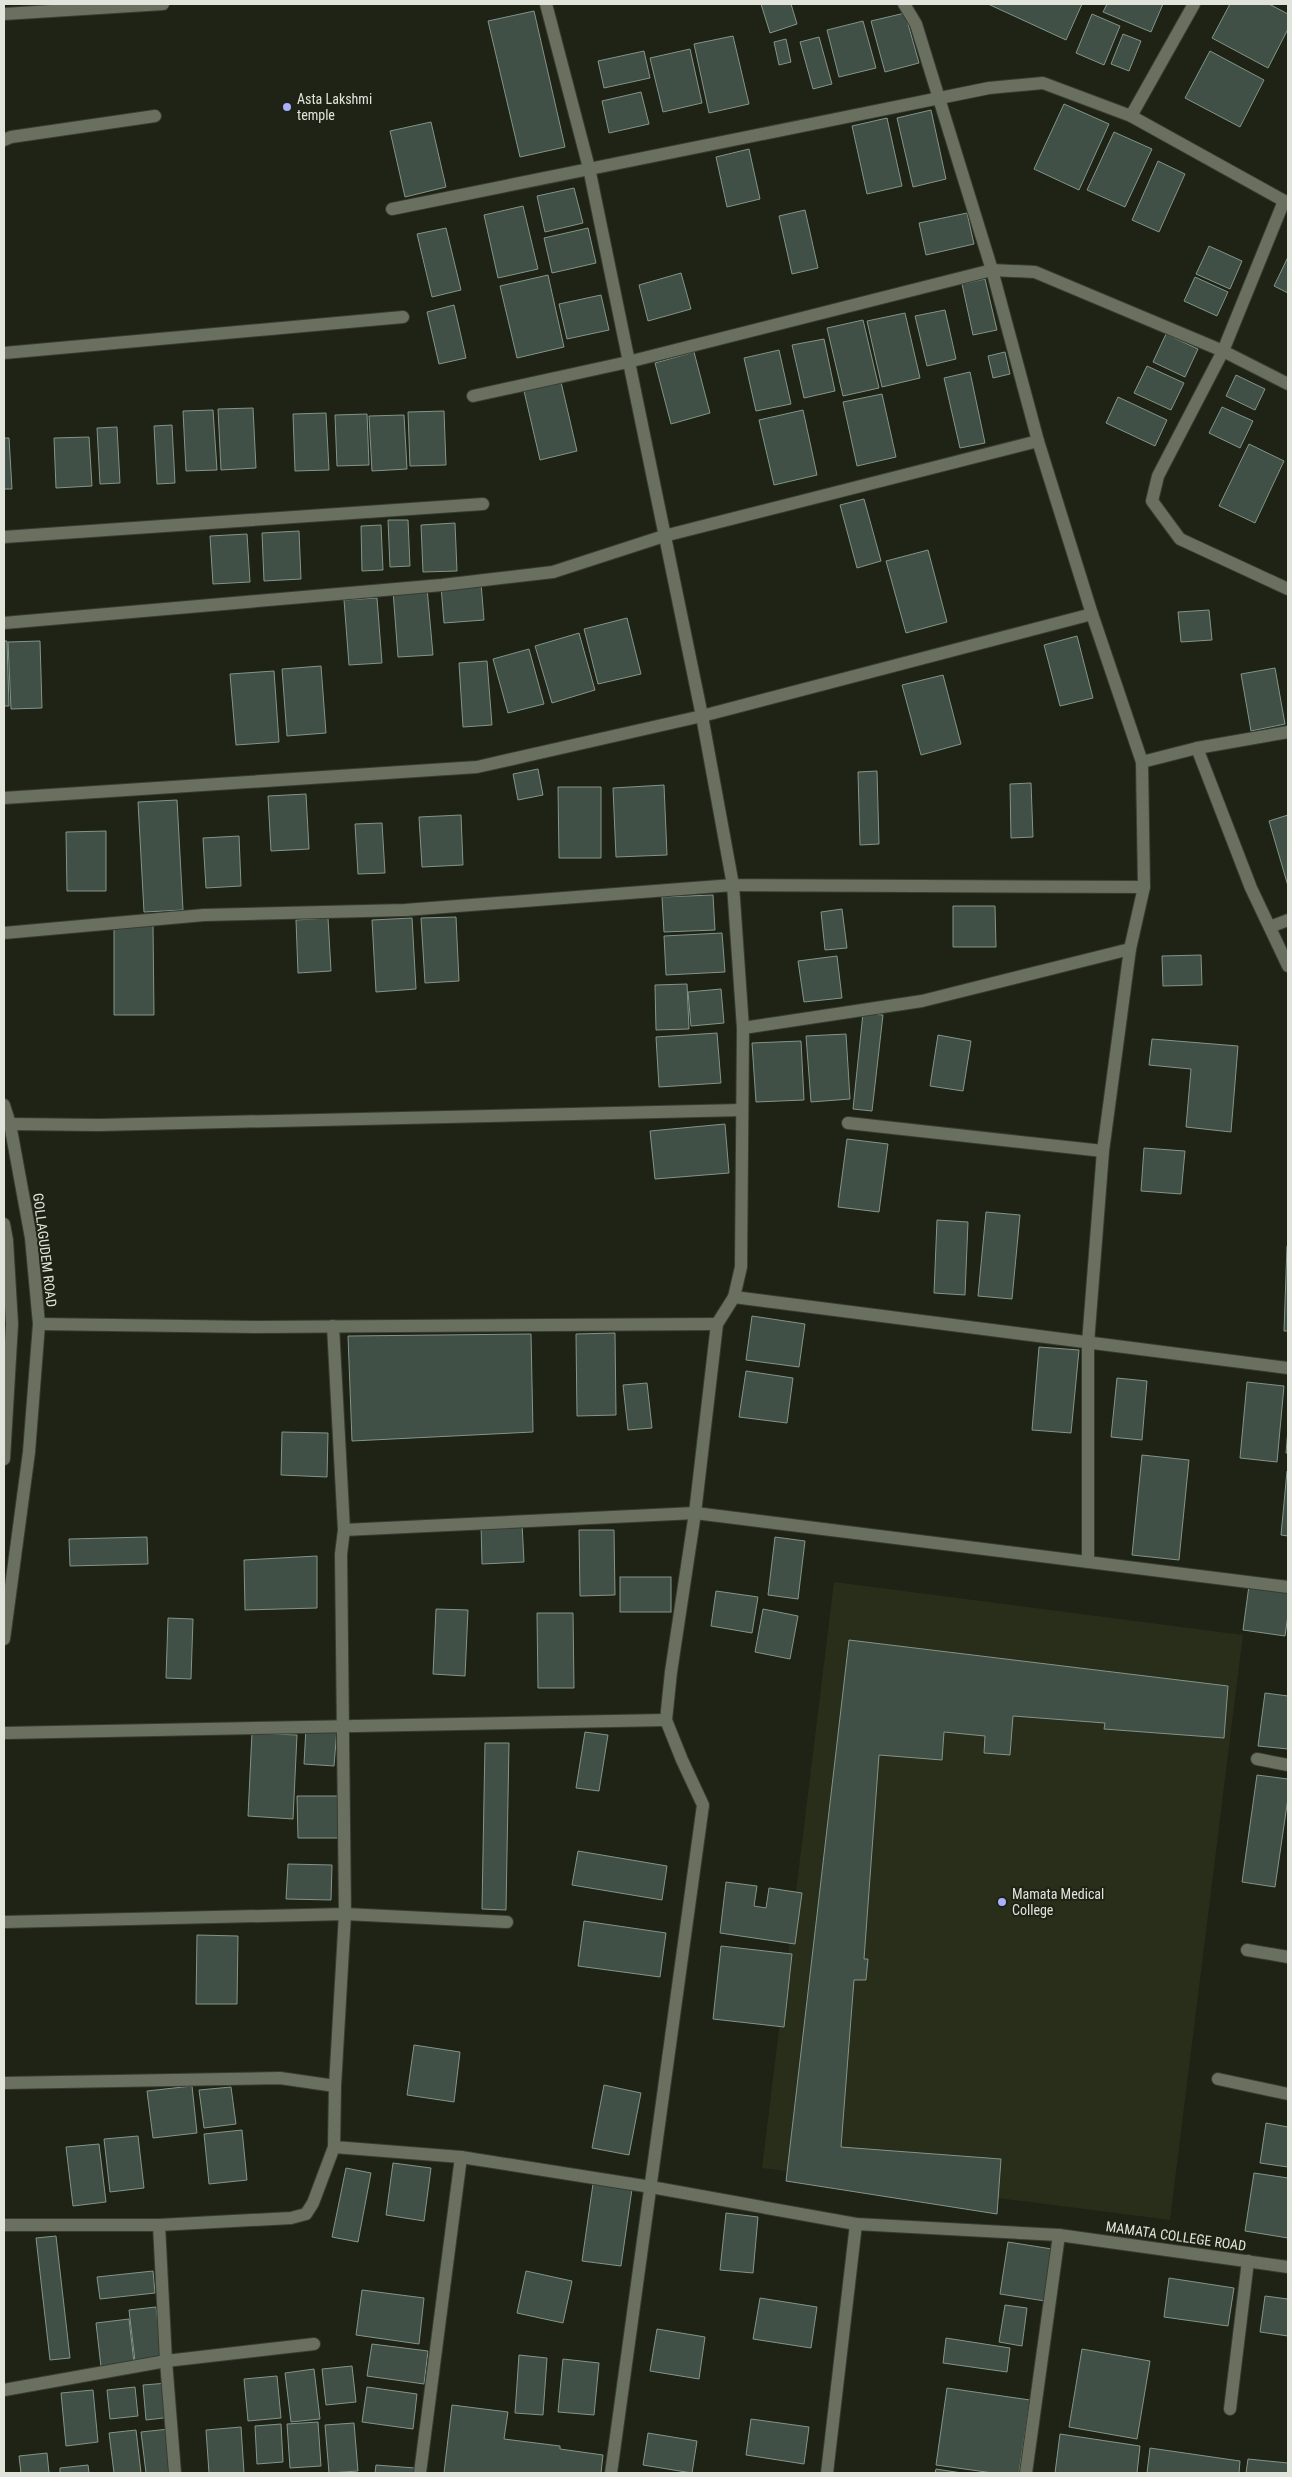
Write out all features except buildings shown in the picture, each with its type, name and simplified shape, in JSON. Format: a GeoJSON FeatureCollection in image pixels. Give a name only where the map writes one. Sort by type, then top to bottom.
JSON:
{"type":"FeatureCollection","features":[{"type":"Feature","properties":{"kind":"street"},"geometry":{"type":"LineString","coordinates":[[4,14],[123,5],[163,4]]}},
{"type":"Feature","properties":{"kind":"street"},"geometry":{"type":"LineString","coordinates":[[546,4],[589,168],[702,716],[733,885],[743,1028],[742,1267],[734,1297],[717,1324],[695,1513],[670,1672],[666,1720],[703,1805],[611,2473]]}},
{"type":"Feature","properties":{"kind":"street"},"geometry":{"type":"LineString","coordinates":[[904,4],[916,24],[992,270],[1038,441],[1092,614],[1142,762],[1144,887],[1130,949],[1103,1150],[1088,1343],[1088,1562]]}},
{"type":"Feature","properties":{"kind":"street"},"geometry":{"type":"LineString","coordinates":[[1131,116],[1194,4]]}},
{"type":"Feature","properties":{"kind":"street"},"geometry":{"type":"LineString","coordinates":[[392,209],[989,88],[1043,83],[1131,116],[1286,202],[1224,351],[1158,476],[1152,501],[1167,524],[1180,539],[1288,589]]}},
{"type":"Feature","properties":{"kind":"street"},"geometry":{"type":"LineString","coordinates":[[4,140],[11,137],[155,116]]}},
{"type":"Feature","properties":{"kind":"street"},"geometry":{"type":"LineString","coordinates":[[473,396],[628,362],[992,270],[1035,272],[1224,351],[1288,384]]}},
{"type":"Feature","properties":{"kind":"street"},"geometry":{"type":"LineString","coordinates":[[4,353],[403,317]]}},
{"type":"Feature","properties":{"kind":"street"},"geometry":{"type":"LineString","coordinates":[[4,623],[442,585],[553,572],[664,536],[1038,441]]}},
{"type":"Feature","properties":{"kind":"street"},"geometry":{"type":"LineString","coordinates":[[4,537],[483,504]]}},
{"type":"Feature","properties":{"kind":"street"},"geometry":{"type":"LineString","coordinates":[[4,798],[477,767],[702,716],[1092,614]]}},
{"type":"Feature","properties":{"kind":"street"},"geometry":{"type":"LineString","coordinates":[[1142,762],[1197,748],[1288,732]]}},
{"type":"Feature","properties":{"kind":"street"},"geometry":{"type":"LineString","coordinates":[[1197,748],[1251,888],[1288,966]]}},
{"type":"Feature","properties":{"kind":"street"},"geometry":{"type":"LineString","coordinates":[[4,933],[204,915],[405,910],[733,885],[1144,887]]}},
{"type":"Feature","properties":{"kind":"street"},"geometry":{"type":"LineString","coordinates":[[1270,927],[1288,920]]}},
{"type":"Feature","properties":{"kind":"street"},"geometry":{"type":"LineString","coordinates":[[743,1028],[922,1001],[1130,949]]}},
{"type":"Feature","properties":{"kind":"street","name":"GOLLAGUDEM ROAD"},"geometry":{"type":"LineString","coordinates":[[4,1105],[10,1124],[31,1238],[39,1324],[29,1452],[4,1639]]}},
{"type":"Feature","properties":{"kind":"street"},"geometry":{"type":"LineString","coordinates":[[10,1124],[99,1125],[742,1110]]}},
{"type":"Feature","properties":{"kind":"street"},"geometry":{"type":"LineString","coordinates":[[848,1123],[1103,1150]]}},
{"type":"Feature","properties":{"kind":"street"},"geometry":{"type":"LineString","coordinates":[[4,1224],[7,1240],[12,1324],[4,1459]]}},
{"type":"Feature","properties":{"kind":"street"},"geometry":{"type":"LineString","coordinates":[[734,1297],[1288,1368]]}},
{"type":"Feature","properties":{"kind":"street"},"geometry":{"type":"LineString","coordinates":[[39,1324],[333,1326],[717,1324]]}},
{"type":"Feature","properties":{"kind":"street"},"geometry":{"type":"LineString","coordinates":[[4,2225],[159,2225],[291,2218],[306,2214],[313,2203],[334,2146],[335,2086],[345,1914],[341,1554],[344,1530],[333,1326]]}},
{"type":"Feature","properties":{"kind":"street"},"geometry":{"type":"LineString","coordinates":[[344,1530],[695,1513],[1288,1587]]}},
{"type":"Feature","properties":{"kind":"street"},"geometry":{"type":"LineString","coordinates":[[4,1734],[666,1720]]}},
{"type":"Feature","properties":{"kind":"street"},"geometry":{"type":"LineString","coordinates":[[1256,1759],[1288,1765]]}},
{"type":"Feature","properties":{"kind":"street"},"geometry":{"type":"LineString","coordinates":[[4,1922],[345,1914],[507,1922]]}},
{"type":"Feature","properties":{"kind":"street"},"geometry":{"type":"LineString","coordinates":[[1246,1950],[1288,1957]]}},
{"type":"Feature","properties":{"kind":"street"},"geometry":{"type":"LineString","coordinates":[[4,2083],[280,2078],[335,2086]]}},
{"type":"Feature","properties":{"kind":"street"},"geometry":{"type":"LineString","coordinates":[[1218,2079],[1288,2094]]}},
{"type":"Feature","properties":{"kind":"street","name":"MAMATA COLLEGE ROAD"},"geometry":{"type":"LineString","coordinates":[[334,2146],[461,2157],[856,2224],[1059,2235],[1288,2267]]}},
{"type":"Feature","properties":{"kind":"street"},"geometry":{"type":"LineString","coordinates":[[420,2473],[461,2157]]}},
{"type":"Feature","properties":{"kind":"street"},"geometry":{"type":"LineString","coordinates":[[827,2473],[856,2224]]}},
{"type":"Feature","properties":{"kind":"street"},"geometry":{"type":"LineString","coordinates":[[159,2225],[166,2361],[175,2473]]}},
{"type":"Feature","properties":{"kind":"street"},"geometry":{"type":"LineString","coordinates":[[1026,2473],[1059,2235]]}},
{"type":"Feature","properties":{"kind":"street"},"geometry":{"type":"LineString","coordinates":[[1230,2409],[1248,2261]]}},
{"type":"Feature","properties":{"kind":"street"},"geometry":{"type":"LineString","coordinates":[[4,2390],[166,2361],[314,2344]]}},
{"type":"Feature","properties":{"kind":"shaded area","name":"Mamata Medical College"},"geometry":{"type":"Polygon","coordinates":[[[834,1582],[1243,1635],[1170,2220],[762,2168],[834,1582]]]}},
{"type":"Feature","properties":{"kind":"place","name":"Asta Lakshmi temple"},"geometry":{"type":"Point","coordinates":[287,107]}},
{"type":"Feature","properties":{"kind":"place","name":"Mamata Medical College"},"geometry":{"type":"Point","coordinates":[1002,1902]}}]}
